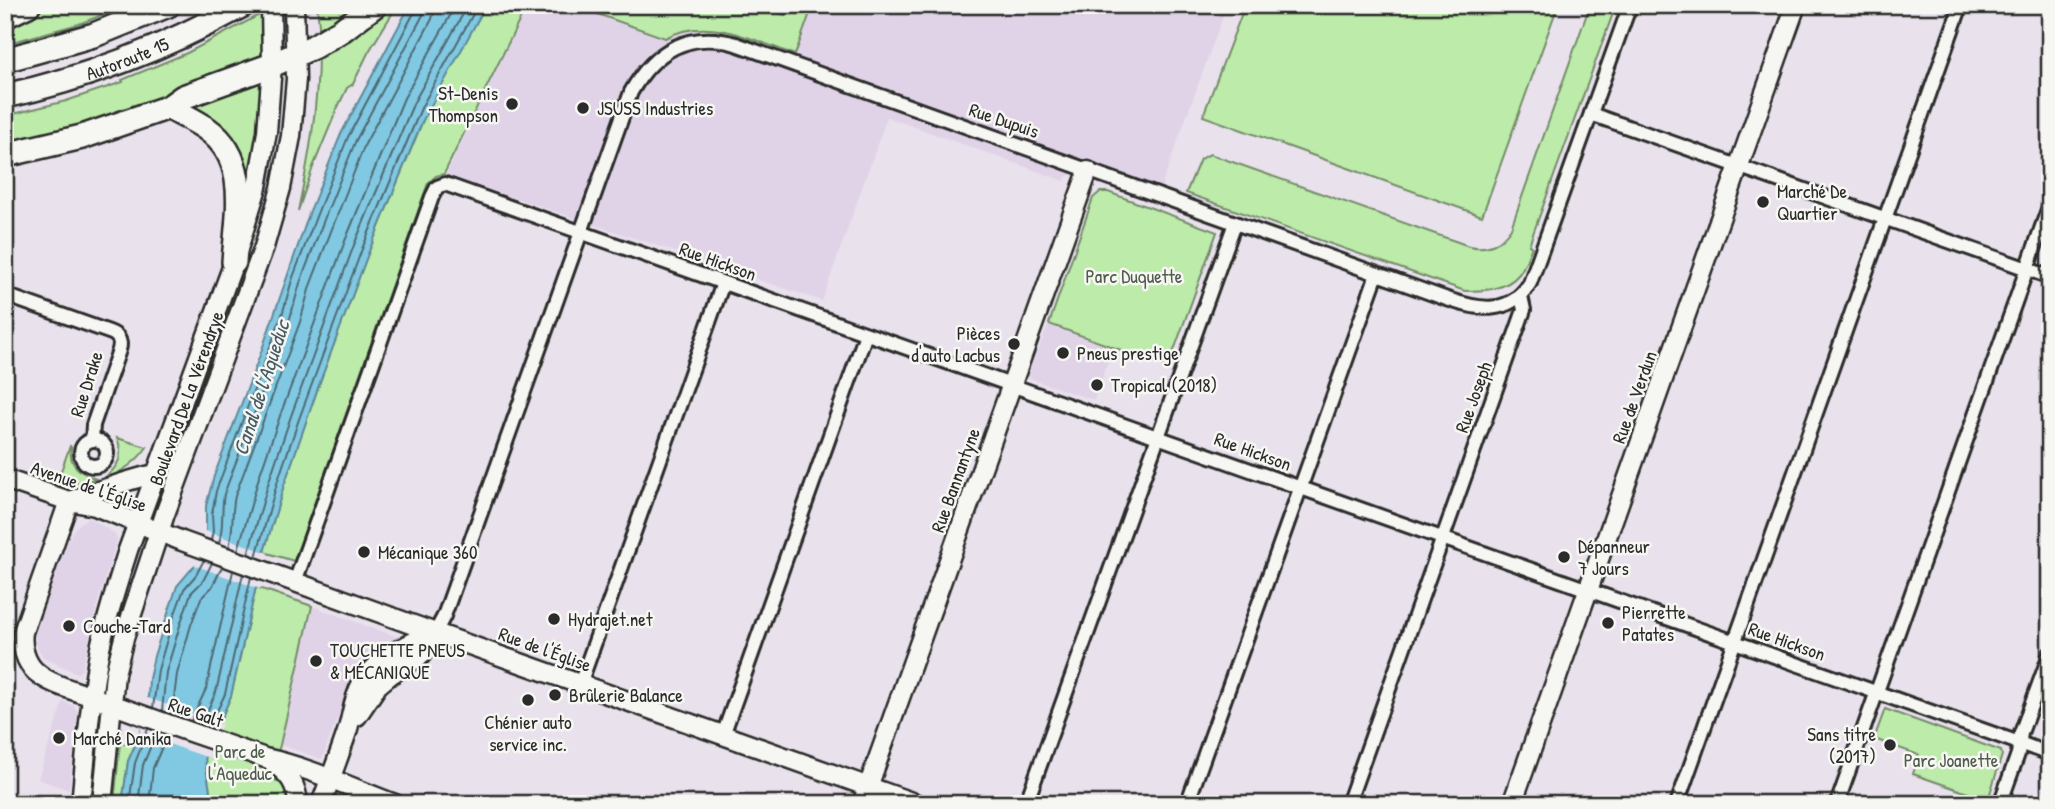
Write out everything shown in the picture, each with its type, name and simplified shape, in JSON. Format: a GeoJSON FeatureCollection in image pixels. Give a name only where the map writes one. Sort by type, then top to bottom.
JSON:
{"type":"FeatureCollection","features":[{"type":"Feature","properties":{"kind":"highway"},"geometry":{"type":"LineString","coordinates":[[5,16],[28,5]]}},
{"type":"Feature","properties":{"kind":"highway","name":"Autoroute 15"},"geometry":{"type":"LineString","coordinates":[[5,60],[94,35],[168,5]]}},
{"type":"Feature","properties":{"kind":"highway","name":"Autoroute 15"},"geometry":{"type":"LineString","coordinates":[[5,96],[122,62],[194,31],[243,5]]}},
{"type":"Feature","properties":{"kind":"highway"},"geometry":{"type":"LineString","coordinates":[[5,155],[82,137],[169,107],[183,97],[297,55],[342,30],[375,5]]}},
{"type":"Feature","properties":{"kind":"highway"},"geometry":{"type":"LineString","coordinates":[[169,107],[201,124],[215,135],[229,152],[235,165],[239,188],[234,262]]}},
{"type":"Feature","properties":{"kind":"main road","name":"Boulevard De La Vérendrye"},"geometry":{"type":"LineString","coordinates":[[81,804],[93,697],[107,619],[138,524],[234,262],[262,167],[272,65],[271,5]]}},
{"type":"Feature","properties":{"kind":"main road","name":"Boulevard De La Vérendrye"},"geometry":{"type":"LineString","coordinates":[[102,804],[115,674],[120,651],[274,216],[290,136],[297,55],[294,5]]}},
{"type":"Feature","properties":{"kind":"main road","name":"Rue de Verdun"},"geometry":{"type":"LineString","coordinates":[[1512,804],[1796,5]]}},
{"type":"Feature","properties":{"kind":"main road","name":"Rue Bannantyne"},"geometry":{"type":"LineString","coordinates":[[865,795],[1088,171]]}},
{"type":"Feature","properties":{"kind":"main road"},"geometry":{"type":"LineString","coordinates":[[69,500],[100,492],[131,478],[156,474]]}},
{"type":"Feature","properties":{"kind":"main road","name":"Avenue de l'Église"},"geometry":{"type":"LineString","coordinates":[[5,479],[96,506],[160,533]]}},
{"type":"Feature","properties":{"kind":"main road","name":"Rue Galt"},"geometry":{"type":"LineString","coordinates":[[69,500],[25,623],[23,644],[29,664],[41,675],[142,716],[283,762],[394,804]]}},
{"type":"Feature","properties":{"kind":"main road","name":"Rue de l'Église"},"geometry":{"type":"LineString","coordinates":[[160,533],[723,734],[865,795],[917,804]]}},
{"type":"Feature","properties":{"kind":"main road"},"geometry":{"type":"LineString","coordinates":[[321,804],[348,731],[378,685],[421,655],[435,633]]}},
{"type":"Feature","properties":{"kind":"main road"},"geometry":{"type":"LineString","coordinates":[[265,758],[289,776],[296,789],[298,804]]}},
{"type":"Feature","properties":{"kind":"street","name":"Rue Joseph"},"geometry":{"type":"LineString","coordinates":[[1348,804],[1524,310],[1521,296],[1530,283],[1630,5]]}},
{"type":"Feature","properties":{"kind":"street"},"geometry":{"type":"LineString","coordinates":[[1677,804],[1961,5]]}},
{"type":"Feature","properties":{"kind":"street","name":"Rue Dupuis"},"geometry":{"type":"LineString","coordinates":[[435,633],[444,616],[626,104],[640,75],[667,51],[685,43],[716,40],[736,44],[1462,304],[1479,307],[1507,305],[1521,296]]}},
{"type":"Feature","properties":{"kind":"street"},"geometry":{"type":"LineString","coordinates":[[1591,114],[2050,277]]}},
{"type":"Feature","properties":{"kind":"street","name":"Rue Hickson"},"geometry":{"type":"LineString","coordinates":[[295,582],[432,197],[437,187],[443,184],[2050,754]]}},
{"type":"Feature","properties":{"kind":"street"},"geometry":{"type":"LineString","coordinates":[[1837,804],[2050,204]]}},
{"type":"Feature","properties":{"kind":"street"},"geometry":{"type":"LineString","coordinates":[[1026,804],[1235,223]]}},
{"type":"Feature","properties":{"kind":"street"},"geometry":{"type":"LineString","coordinates":[[1187,804],[1377,274]]}},
{"type":"Feature","properties":{"kind":"street"},"geometry":{"type":"LineString","coordinates":[[580,684],[723,283]]}},
{"type":"Feature","properties":{"kind":"street","name":"Rue Drake"},"geometry":{"type":"LineString","coordinates":[[5,295],[109,332],[120,340],[93,425],[92,440]]}},
{"type":"Feature","properties":{"kind":"street"},"geometry":{"type":"LineString","coordinates":[[723,734],[866,334]]}},
{"type":"Feature","properties":{"kind":"street"},"geometry":{"type":"LineString","coordinates":[[2000,804],[2018,754],[2021,733],[2050,654]]}},
{"type":"Feature","properties":{"kind":"shaded area"},"geometry":{"type":"Polygon","coordinates":[[[527,5],[572,5],[665,38],[695,29],[713,29],[736,34],[785,15],[752,5],[1227,5],[1160,190],[1088,171],[1067,176],[1064,181],[887,117],[822,301],[446,175],[527,5]]]}},
{"type":"Feature","properties":{"kind":"shaded area"},"geometry":{"type":"Polygon","coordinates":[[[1049,324],[1113,347],[1094,400],[1027,376],[1049,324]]]}},
{"type":"Feature","properties":{"kind":"shaded area"},"geometry":{"type":"Polygon","coordinates":[[[87,518],[115,534],[117,540],[97,605],[82,670],[77,673],[44,658],[37,647],[35,634],[66,544],[75,528],[87,518]]]}},
{"type":"Feature","properties":{"kind":"shaded area"},"geometry":{"type":"Polygon","coordinates":[[[312,606],[400,638],[359,672],[346,695],[322,759],[280,745],[312,606]]]}},
{"type":"Feature","properties":{"kind":"shaded area"},"geometry":{"type":"Polygon","coordinates":[[[63,701],[74,706],[78,712],[69,790],[38,779],[63,701]]]}},
{"type":"Feature","properties":{"kind":"green space"},"geometry":{"type":"Polygon","coordinates":[[[51,5],[128,5],[79,24],[5,44],[5,26],[51,5]]]}},
{"type":"Feature","properties":{"kind":"green space"},"geometry":{"type":"Polygon","coordinates":[[[317,5],[364,5],[320,36],[317,5]]]}},
{"type":"Feature","properties":{"kind":"green space"},"geometry":{"type":"Polygon","coordinates":[[[385,5],[392,5],[395,9],[353,84],[347,88],[313,167],[298,211],[312,132],[318,53],[385,5]]]}},
{"type":"Feature","properties":{"kind":"green space"},"geometry":{"type":"Polygon","coordinates":[[[486,5],[527,5],[444,174],[436,176],[428,183],[294,561],[264,552],[284,485],[369,251],[428,108],[486,5]]]}},
{"type":"Feature","properties":{"kind":"green space"},"geometry":{"type":"Polygon","coordinates":[[[572,5],[752,5],[785,15],[788,6],[810,13],[795,55],[747,37],[714,29],[681,32],[665,38],[572,5]]]}},
{"type":"Feature","properties":{"kind":"green space"},"geometry":{"type":"Polygon","coordinates":[[[1245,5],[1558,5],[1482,216],[1203,116],[1245,5]]]}},
{"type":"Feature","properties":{"kind":"green space"},"geometry":{"type":"Polygon","coordinates":[[[1590,5],[1616,5],[1529,245],[1532,247],[1521,271],[1508,283],[1487,290],[1465,291],[1186,193],[1200,159],[1210,154],[1469,246],[1493,244],[1503,238],[1511,228],[1590,5]]]}},
{"type":"Feature","properties":{"kind":"green space"},"geometry":{"type":"Polygon","coordinates":[[[261,14],[264,60],[108,120],[5,147],[5,116],[66,101],[123,82],[122,80],[187,53],[261,14]]]}},
{"type":"Feature","properties":{"kind":"green space"},"geometry":{"type":"Polygon","coordinates":[[[263,79],[262,111],[250,185],[243,156],[230,136],[211,120],[186,106],[263,79]]]}},
{"type":"Feature","properties":{"kind":"green space","name":"Parc Duquette"},"geometry":{"type":"Polygon","coordinates":[[[1100,192],[1108,192],[1217,232],[1168,367],[1049,324],[1093,198],[1100,192]]]}},
{"type":"Feature","properties":{"kind":"green space"},"geometry":{"type":"Polygon","coordinates":[[[117,438],[147,447],[128,466],[105,479],[119,460],[117,438]]]}},
{"type":"Feature","properties":{"kind":"green space"},"geometry":{"type":"Polygon","coordinates":[[[70,446],[77,468],[96,479],[77,483],[57,482],[70,446]]]}},
{"type":"Feature","properties":{"kind":"green space","name":"Parc de l'Aqueduc"},"geometry":{"type":"Polygon","coordinates":[[[256,587],[312,606],[271,777],[284,786],[292,804],[211,804],[205,755],[231,696],[256,587]]]}},
{"type":"Feature","properties":{"kind":"green space","name":"Parc Joanette"},"geometry":{"type":"Polygon","coordinates":[[[1885,709],[2001,751],[1988,800],[1913,774],[1919,755],[1874,739],[1885,709]]]}},
{"type":"Feature","properties":{"kind":"green space"},"geometry":{"type":"Polygon","coordinates":[[[134,734],[140,734],[128,761],[122,804],[114,804],[120,743],[125,744],[134,734]]]}},
{"type":"Feature","properties":{"kind":"water","name":"Canal de l'Aqueduc"},"geometry":{"type":"Polygon","coordinates":[[[410,5],[486,5],[422,122],[369,251],[284,485],[264,552],[231,696],[205,755],[211,804],[122,804],[128,761],[140,734],[154,656],[177,586],[195,565],[206,531],[206,506],[214,476],[310,211],[341,134],[410,5]]]}},
{"type":"Feature","properties":{"kind":"pier"},"geometry":{"type":"Polygon","coordinates":[[[203,530],[268,553],[260,589],[191,564],[203,530]]]}},
{"type":"Feature","properties":{"kind":"pier"},"geometry":{"type":"Polygon","coordinates":[[[145,697],[222,724],[209,758],[140,734],[145,697]]]}},
{"type":"Feature","properties":{"kind":"place","name":"St-Denis Thompson"},"geometry":{"type":"Point","coordinates":[512,104]}},
{"type":"Feature","properties":{"kind":"place","name":"JSUSS Industries"},"geometry":{"type":"Point","coordinates":[583,108]}},
{"type":"Feature","properties":{"kind":"place","name":"Marché De Quartier"},"geometry":{"type":"Point","coordinates":[1763,202]}},
{"type":"Feature","properties":{"kind":"place","name":"Pièces d'auto Lacbus"},"geometry":{"type":"Point","coordinates":[1014,344]}},
{"type":"Feature","properties":{"kind":"place","name":"Pneus prestige"},"geometry":{"type":"Point","coordinates":[1063,353]}},
{"type":"Feature","properties":{"kind":"place","name":"Tropical (2018)"},"geometry":{"type":"Point","coordinates":[1097,385]}},
{"type":"Feature","properties":{"kind":"place","name":"Mécanique 360"},"geometry":{"type":"Point","coordinates":[364,552]}},
{"type":"Feature","properties":{"kind":"place","name":"Dépanneur 7 Jours"},"geometry":{"type":"Point","coordinates":[1564,557]}},
{"type":"Feature","properties":{"kind":"place","name":"Hydrajet.net"},"geometry":{"type":"Point","coordinates":[554,619]}},
{"type":"Feature","properties":{"kind":"place","name":"Pierrette Patates"},"geometry":{"type":"Point","coordinates":[1608,623]}},
{"type":"Feature","properties":{"kind":"place","name":"Couche-Tard"},"geometry":{"type":"Point","coordinates":[69,626]}},
{"type":"Feature","properties":{"kind":"place","name":"TOUCHETTE PNEUS & MÉCANIQUE"},"geometry":{"type":"Point","coordinates":[316,661]}},
{"type":"Feature","properties":{"kind":"place","name":"Brûlerie Balance"},"geometry":{"type":"Point","coordinates":[555,695]}},
{"type":"Feature","properties":{"kind":"place","name":"Chénier auto service inc."},"geometry":{"type":"Point","coordinates":[528,700]}},
{"type":"Feature","properties":{"kind":"place","name":"Marché Danika"},"geometry":{"type":"Point","coordinates":[59,738]}},
{"type":"Feature","properties":{"kind":"place","name":"Sans titre (2017)"},"geometry":{"type":"Point","coordinates":[1890,745]}}]}
